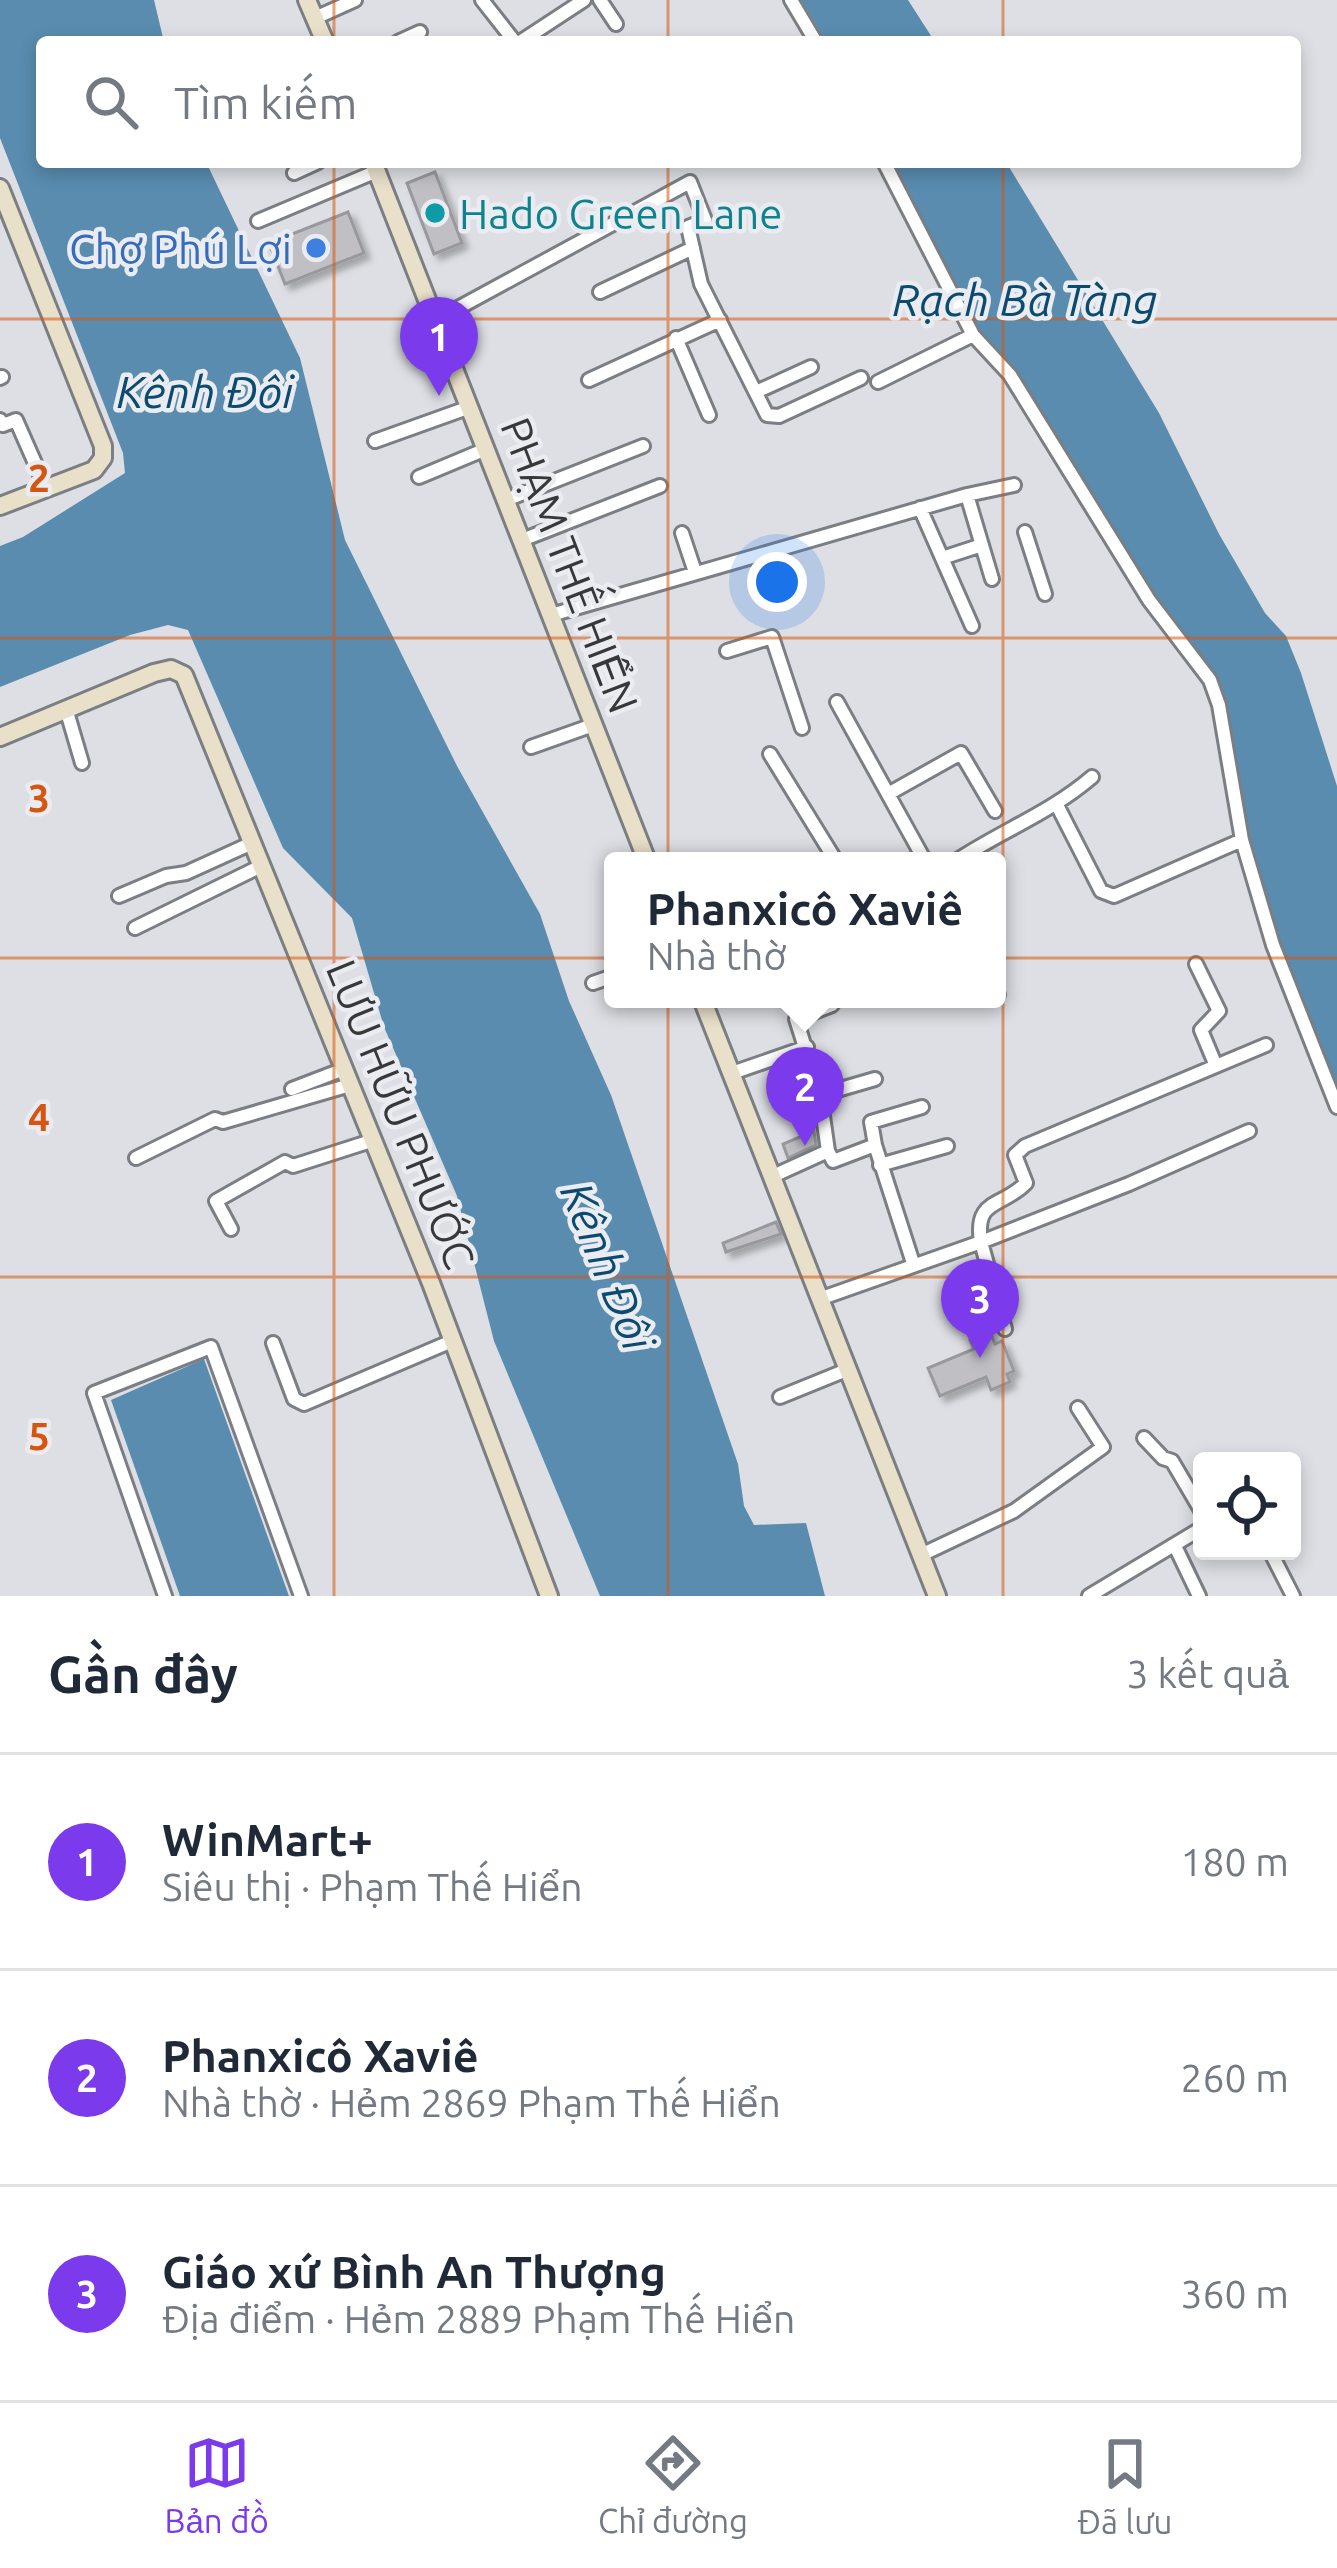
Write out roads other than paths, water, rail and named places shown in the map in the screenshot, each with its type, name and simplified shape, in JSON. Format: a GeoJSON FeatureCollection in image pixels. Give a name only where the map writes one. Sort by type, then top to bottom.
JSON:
{"type":"FeatureCollection","features":[{"type":"Feature","properties":{"kind":"street"},"geometry":{"type":"LineString","coordinates":[[308,0],[322,36]]}},
{"type":"Feature","properties":{"kind":"street"},"geometry":{"type":"LineString","coordinates":[[315,18],[356,0]]}},
{"type":"Feature","properties":{"kind":"street"},"geometry":{"type":"LineString","coordinates":[[482,0],[512,36]]}},
{"type":"Feature","properties":{"kind":"street"},"geometry":{"type":"LineString","coordinates":[[527,36],[584,0]]}},
{"type":"Feature","properties":{"kind":"street"},"geometry":{"type":"LineString","coordinates":[[601,0],[616,24]]}},
{"type":"Feature","properties":{"kind":"street"},"geometry":{"type":"LineString","coordinates":[[792,3],[812,36]]}},
{"type":"Feature","properties":{"kind":"street"},"geometry":{"type":"LineString","coordinates":[[411,36],[420,32]]}},
{"type":"Feature","properties":{"kind":"street"},"geometry":{"type":"LineString","coordinates":[[294,173],[305,168]]}},
{"type":"Feature","properties":{"kind":"street"},"geometry":{"type":"LineString","coordinates":[[258,221],[371,168]]}},
{"type":"Feature","properties":{"kind":"street","name":"PHẠM THẾ HIỂN"},"geometry":{"type":"LineString","coordinates":[[376,168],[643,852]]}},
{"type":"Feature","properties":{"kind":"street"},"geometry":{"type":"LineString","coordinates":[[887,168],[973,335],[1010,375],[1149,600],[1210,680],[1219,705],[1242,839],[1273,945],[1337,1107]]}},
{"type":"Feature","properties":{"kind":"street"},"geometry":{"type":"LineString","coordinates":[[436,320],[690,182],[705,220],[688,227],[701,284],[771,418],[861,378]]}},
{"type":"Feature","properties":{"kind":"street"},"geometry":{"type":"LineString","coordinates":[[0,506],[94,470],[104,458],[2,196]]}},
{"type":"Feature","properties":{"kind":"street"},"geometry":{"type":"LineString","coordinates":[[600,292],[693,248]]}},
{"type":"Feature","properties":{"kind":"street"},"geometry":{"type":"LineString","coordinates":[[589,380],[720,320]]}},
{"type":"Feature","properties":{"kind":"street"},"geometry":{"type":"LineString","coordinates":[[878,382],[973,335]]}},
{"type":"Feature","properties":{"kind":"street"},"geometry":{"type":"LineString","coordinates":[[676,338],[709,415]]}},
{"type":"Feature","properties":{"kind":"street"},"geometry":{"type":"LineString","coordinates":[[756,392],[811,368]]}},
{"type":"Feature","properties":{"kind":"street"},"geometry":{"type":"LineString","coordinates":[[375,441],[470,407]]}},
{"type":"Feature","properties":{"kind":"street"},"geometry":{"type":"LineString","coordinates":[[0,420],[3,425],[16,420],[46,488]]}},
{"type":"Feature","properties":{"kind":"street"},"geometry":{"type":"LineString","coordinates":[[506,500],[643,446]]}},
{"type":"Feature","properties":{"kind":"street"},"geometry":{"type":"LineString","coordinates":[[419,477],[486,449]]}},
{"type":"Feature","properties":{"kind":"street"},"geometry":{"type":"LineString","coordinates":[[551,615],[1014,485]]}},
{"type":"Feature","properties":{"kind":"street"},"geometry":{"type":"LineString","coordinates":[[522,540],[660,486]]}},
{"type":"Feature","properties":{"kind":"street"},"geometry":{"type":"LineString","coordinates":[[967,495],[992,579]]}},
{"type":"Feature","properties":{"kind":"street"},"geometry":{"type":"LineString","coordinates":[[920,508],[972,626]]}},
{"type":"Feature","properties":{"kind":"street"},"geometry":{"type":"LineString","coordinates":[[1025,532],[1045,595]]}},
{"type":"Feature","properties":{"kind":"street"},"geometry":{"type":"LineString","coordinates":[[682,533],[695,572]]}},
{"type":"Feature","properties":{"kind":"street"},"geometry":{"type":"LineString","coordinates":[[942,558],[982,544]]}},
{"type":"Feature","properties":{"kind":"street"},"geometry":{"type":"LineString","coordinates":[[727,651],[772,637],[802,728]]}},
{"type":"Feature","properties":{"kind":"street","name":"LƯU HỮU PHƯỚC"},"geometry":{"type":"LineString","coordinates":[[68,712],[171,669],[184,675],[452,1341],[549,1596]]}},
{"type":"Feature","properties":{"kind":"street"},"geometry":{"type":"LineString","coordinates":[[837,702],[920,852]]}},
{"type":"Feature","properties":{"kind":"street"},"geometry":{"type":"LineString","coordinates":[[0,737],[68,712],[82,763]]}},
{"type":"Feature","properties":{"kind":"street"},"geometry":{"type":"LineString","coordinates":[[531,746],[593,724]]}},
{"type":"Feature","properties":{"kind":"street"},"geometry":{"type":"LineString","coordinates":[[770,754],[830,852]]}},
{"type":"Feature","properties":{"kind":"street"},"geometry":{"type":"LineString","coordinates":[[887,794],[961,754],[995,811]]}},
{"type":"Feature","properties":{"kind":"street"},"geometry":{"type":"LineString","coordinates":[[970,852],[1058,806],[1092,777]]}},
{"type":"Feature","properties":{"kind":"street"},"geometry":{"type":"LineString","coordinates":[[1058,806],[1101,891],[1114,896],[1242,839]]}},
{"type":"Feature","properties":{"kind":"street"},"geometry":{"type":"LineString","coordinates":[[119,896],[252,843]]}},
{"type":"Feature","properties":{"kind":"street"},"geometry":{"type":"LineString","coordinates":[[135,928],[261,866]]}},
{"type":"Feature","properties":{"kind":"street"},"geometry":{"type":"LineString","coordinates":[[1196,964],[1219,1011],[1201,1030],[1216,1066]]}},
{"type":"Feature","properties":{"kind":"street"},"geometry":{"type":"LineString","coordinates":[[593,983],[604,979]]}},
{"type":"Feature","properties":{"kind":"street"},"geometry":{"type":"LineString","coordinates":[[706,1008],[938,1596]]}},
{"type":"Feature","properties":{"kind":"street"},"geometry":{"type":"LineString","coordinates":[[824,1008],[796,1019],[820,1095],[828,1151],[833,1161],[875,1145]]}},
{"type":"Feature","properties":{"kind":"street"},"geometry":{"type":"LineString","coordinates":[[1005,1329],[978,1222],[982,1213],[1026,1183],[1015,1156],[1024,1146],[1266,1046]]}},
{"type":"Feature","properties":{"kind":"street"},"geometry":{"type":"LineString","coordinates":[[732,1073],[807,1047]]}},
{"type":"Feature","properties":{"kind":"street"},"geometry":{"type":"LineString","coordinates":[[292,1089],[347,1077]]}},
{"type":"Feature","properties":{"kind":"street"},"geometry":{"type":"LineString","coordinates":[[136,1158],[215,1119],[223,1122],[347,1077]]}},
{"type":"Feature","properties":{"kind":"street"},"geometry":{"type":"LineString","coordinates":[[820,1095],[875,1079]]}},
{"type":"Feature","properties":{"kind":"street"},"geometry":{"type":"LineString","coordinates":[[913,1263],[880,1166],[871,1122],[922,1107]]}},
{"type":"Feature","properties":{"kind":"street"},"geometry":{"type":"LineString","coordinates":[[822,1298],[982,1242],[1249,1131]]}},
{"type":"Feature","properties":{"kind":"street"},"geometry":{"type":"LineString","coordinates":[[231,1229],[216,1201],[285,1162],[293,1166],[371,1142]]}},
{"type":"Feature","properties":{"kind":"street"},"geometry":{"type":"LineString","coordinates":[[880,1166],[947,1146]]}},
{"type":"Feature","properties":{"kind":"street"},"geometry":{"type":"LineString","coordinates":[[773,1176],[828,1151]]}},
{"type":"Feature","properties":{"kind":"street"},"geometry":{"type":"LineString","coordinates":[[273,1343],[293,1400],[304,1403],[452,1341]]}},
{"type":"Feature","properties":{"kind":"street"},"geometry":{"type":"LineString","coordinates":[[165,1596],[94,1393],[212,1347],[301,1596]]}},
{"type":"Feature","properties":{"kind":"street"},"geometry":{"type":"LineString","coordinates":[[780,1397],[849,1370]]}},
{"type":"Feature","properties":{"kind":"street"},"geometry":{"type":"LineString","coordinates":[[920,1555],[1015,1511],[1103,1447],[1078,1408]]}},
{"type":"Feature","properties":{"kind":"street"},"geometry":{"type":"LineString","coordinates":[[1144,1438],[1172,1461],[1193,1496]]}},
{"type":"Feature","properties":{"kind":"street"},"geometry":{"type":"LineString","coordinates":[[1089,1596],[1193,1534]]}},
{"type":"Feature","properties":{"kind":"street"},"geometry":{"type":"LineString","coordinates":[[1174,1546],[1198,1596]]}},
{"type":"Feature","properties":{"kind":"street"},"geometry":{"type":"LineString","coordinates":[[1275,1560],[1293,1596]]}},
{"type":"Feature","properties":{"kind":"water","name":"Kênh Đôi"},"geometry":{"type":"Polygon","coordinates":[[[0,0],[154,0],[163,36],[36,36],[36,168],[209,168],[300,358],[345,540],[457,766],[540,914],[569,1001],[611,1095],[738,1464],[744,1506],[754,1525],[806,1523],[825,1596],[600,1596],[494,1341],[457,1196],[384,1027],[352,918],[283,848],[188,630],[168,625],[130,635],[0,687],[0,546],[23,537],[125,473],[123,453],[0,138],[0,0]]]}},
{"type":"Feature","properties":{"kind":"water"},"geometry":{"type":"Polygon","coordinates":[[[801,0],[908,0],[931,36],[822,36],[801,0]]]}},
{"type":"Feature","properties":{"kind":"water","name":"Rạch Bà Tàng"},"geometry":{"type":"Polygon","coordinates":[[[894,168],[1010,168],[1159,413],[1219,534],[1265,613],[1286,636],[1337,786],[1337,1097],[1267,914],[1219,688],[973,325],[894,168]]]}},
{"type":"Feature","properties":{"kind":"water"},"geometry":{"type":"Polygon","coordinates":[[[204,1359],[289,1596],[180,1596],[111,1400],[204,1359]]]}},
{"type":"Feature","properties":{"kind":"place","name":"Hado Green Lane"},"geometry":{"type":"Point","coordinates":[435,213]}},
{"type":"Feature","properties":{"kind":"place","name":"Chợ Phú Lợi"},"geometry":{"type":"Point","coordinates":[316,248]}},
{"type":"Feature","properties":{"kind":"place","name":"WinMart+"},"geometry":{"type":"Point","coordinates":[439,396]}},
{"type":"Feature","properties":{"kind":"place","name":"Phanxicô Xaviê"},"geometry":{"type":"Point","coordinates":[805,1146]}},
{"type":"Feature","properties":{"kind":"place","name":"Giáo xứ Bình An Thượng"},"geometry":{"type":"Point","coordinates":[980,1358]}}]}
